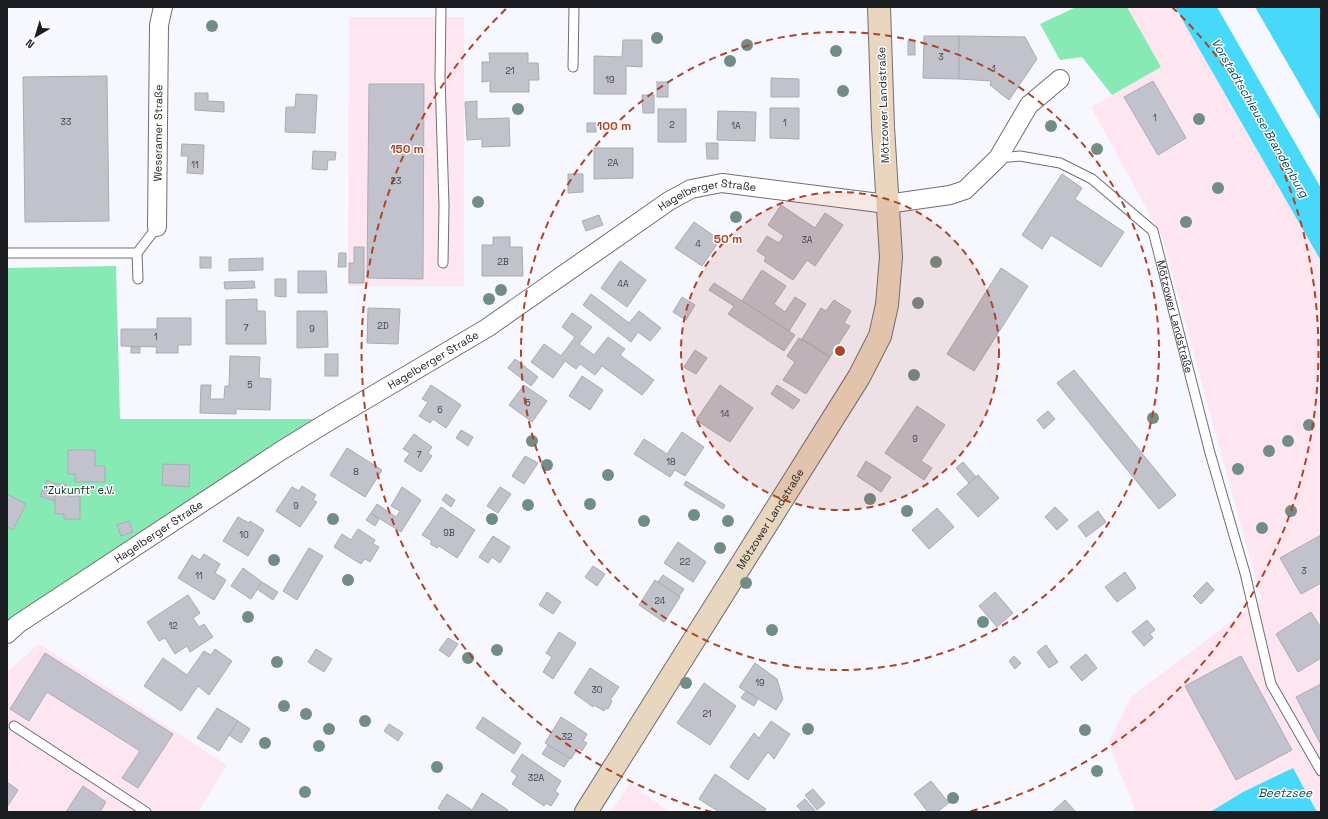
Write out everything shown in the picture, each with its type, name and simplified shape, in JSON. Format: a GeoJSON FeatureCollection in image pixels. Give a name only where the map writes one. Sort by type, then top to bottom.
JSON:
{"type":"FeatureCollection","features":[{"type":"Feature","properties":{"kind":"main road","name":"Mötzower Landstraße"},"geometry":{"type":"LineString","coordinates":[[586,812],[859,377],[880,336],[887,305],[891,257],[883,127],[879,7]]}},
{"type":"Feature","properties":{"kind":"street","name":"Weseramer Straße"},"geometry":{"type":"LineString","coordinates":[[157,227],[159,25],[163,7]]}},
{"type":"Feature","properties":{"kind":"street"},"geometry":{"type":"LineString","coordinates":[[887,204],[950,195],[965,190],[998,158],[1029,105],[1060,79]]}},
{"type":"Feature","properties":{"kind":"street","name":"Hagelberger Straße"},"geometry":{"type":"LineString","coordinates":[[7,634],[24,621],[286,448],[332,419],[487,328],[669,201],[691,189],[722,183],[887,204]]}},
{"type":"Feature","properties":{"kind":"lane"},"geometry":{"type":"LineString","coordinates":[[441,7],[440,77],[444,206],[443,263]]}},
{"type":"Feature","properties":{"kind":"lane"},"geometry":{"type":"LineString","coordinates":[[573,67],[574,7]]}},
{"type":"Feature","properties":{"kind":"lane","name":"Mötzower Landstraße"},"geometry":{"type":"LineString","coordinates":[[998,158],[1020,156],[1060,163],[1092,180],[1153,231],[1210,452],[1245,573],[1271,684],[1321,772]]}},
{"type":"Feature","properties":{"kind":"lane","name":"Weseramer Straße"},"geometry":{"type":"LineString","coordinates":[[137,253],[157,227]]}},
{"type":"Feature","properties":{"kind":"lane"},"geometry":{"type":"LineString","coordinates":[[7,253],[137,253],[138,279]]}},
{"type":"Feature","properties":{"kind":"lane"},"geometry":{"type":"LineString","coordinates":[[14,726],[146,812]]}},
{"type":"Feature","properties":{"kind":"shaded area"},"geometry":{"type":"Polygon","coordinates":[[[1127,7],[1175,7],[1321,261],[1321,812],[1317,812],[1293,768],[1243,792],[1210,812],[1136,812],[1108,743],[1131,697],[1261,599],[1162,237],[1091,107],[1161,67],[1127,7]]]}},
{"type":"Feature","properties":{"kind":"shaded area"},"geometry":{"type":"Polygon","coordinates":[[[349,17],[464,17],[464,286],[348,286],[349,17]]]}},
{"type":"Feature","properties":{"kind":"shaded area"},"geometry":{"type":"Polygon","coordinates":[[[39,644],[227,765],[198,812],[7,812],[7,672],[39,644]]]}},
{"type":"Feature","properties":{"kind":"shaded area"},"geometry":{"type":"Polygon","coordinates":[[[630,783],[669,812],[611,812],[630,783]]]}},
{"type":"Feature","properties":{"kind":"green space"},"geometry":{"type":"Polygon","coordinates":[[[1076,7],[1127,7],[1161,67],[1112,95],[1082,57],[1060,60],[1040,24],[1076,7]]]}},
{"type":"Feature","properties":{"kind":"green space","name":"\"Zukunft\" e.V."},"geometry":{"type":"Polygon","coordinates":[[[116,266],[120,419],[318,419],[7,623],[7,268],[116,266]]]}},
{"type":"Feature","properties":{"kind":"water","name":"Vorstadtschleuse Brandenburg"},"geometry":{"type":"Polygon","coordinates":[[[1175,7],[1217,7],[1321,188],[1321,261],[1175,7]]]}},
{"type":"Feature","properties":{"kind":"water"},"geometry":{"type":"Polygon","coordinates":[[[1255,7],[1320,7],[1321,121],[1255,7]]]}},
{"type":"Feature","properties":{"kind":"water","name":"Beetzsee"},"geometry":{"type":"Polygon","coordinates":[[[1293,768],[1317,812],[1210,812],[1243,792],[1293,768]]]}},
{"type":"Feature","properties":{"kind":"building"},"geometry":{"type":"Polygon","coordinates":[[[924,36],[959,36],[959,79],[923,78],[924,36]]]}},
{"type":"Feature","properties":{"kind":"building"},"geometry":{"type":"Polygon","coordinates":[[[959,36],[1025,37],[1037,59],[1009,100],[990,85],[991,81],[959,79],[959,36]]]}},
{"type":"Feature","properties":{"kind":"building"},"geometry":{"type":"Polygon","coordinates":[[[623,40],[642,40],[642,67],[626,66],[626,94],[594,94],[594,56],[622,57],[623,40]]]}},
{"type":"Feature","properties":{"kind":"building"},"geometry":{"type":"Polygon","coordinates":[[[908,41],[915,41],[915,55],[908,55],[908,41]]]}},
{"type":"Feature","properties":{"kind":"building"},"geometry":{"type":"Polygon","coordinates":[[[489,53],[528,53],[528,63],[538,63],[539,80],[529,80],[529,92],[490,92],[490,81],[482,82],[482,62],[490,62],[489,53]]]}},
{"type":"Feature","properties":{"kind":"building"},"geometry":{"type":"Polygon","coordinates":[[[107,76],[109,221],[25,222],[23,77],[107,76]]]}},
{"type":"Feature","properties":{"kind":"building"},"geometry":{"type":"Polygon","coordinates":[[[771,78],[799,79],[799,97],[771,97],[771,78]]]}},
{"type":"Feature","properties":{"kind":"building"},"geometry":{"type":"Polygon","coordinates":[[[1153,81],[1186,138],[1158,155],[1124,97],[1153,81]]]}},
{"type":"Feature","properties":{"kind":"building"},"geometry":{"type":"Polygon","coordinates":[[[657,82],[668,82],[668,97],[657,97],[657,82]]]}},
{"type":"Feature","properties":{"kind":"building"},"geometry":{"type":"Polygon","coordinates":[[[369,84],[424,84],[423,279],[367,278],[369,84]]]}},
{"type":"Feature","properties":{"kind":"building"},"geometry":{"type":"Polygon","coordinates":[[[195,93],[208,93],[208,101],[224,102],[224,112],[195,110],[195,93]]]}},
{"type":"Feature","properties":{"kind":"building"},"geometry":{"type":"Polygon","coordinates":[[[296,94],[317,95],[315,133],[285,132],[286,107],[295,107],[296,94]]]}},
{"type":"Feature","properties":{"kind":"building"},"geometry":{"type":"Polygon","coordinates":[[[642,95],[654,95],[654,113],[643,113],[642,95]]]}},
{"type":"Feature","properties":{"kind":"building"},"geometry":{"type":"Polygon","coordinates":[[[477,101],[477,119],[509,118],[510,146],[482,147],[482,139],[467,140],[465,102],[477,101]]]}},
{"type":"Feature","properties":{"kind":"building"},"geometry":{"type":"Polygon","coordinates":[[[770,108],[799,108],[799,139],[770,138],[770,108]]]}},
{"type":"Feature","properties":{"kind":"building"},"geometry":{"type":"Polygon","coordinates":[[[658,109],[686,109],[686,142],[658,142],[658,109]]]}},
{"type":"Feature","properties":{"kind":"building"},"geometry":{"type":"Polygon","coordinates":[[[718,111],[756,112],[755,141],[717,140],[718,111]]]}},
{"type":"Feature","properties":{"kind":"building"},"geometry":{"type":"Polygon","coordinates":[[[587,123],[596,123],[596,132],[587,132],[587,123]]]}},
{"type":"Feature","properties":{"kind":"building"},"geometry":{"type":"Polygon","coordinates":[[[706,143],[718,143],[718,159],[707,159],[706,143]]]}},
{"type":"Feature","properties":{"kind":"building"},"geometry":{"type":"Polygon","coordinates":[[[182,144],[204,145],[203,174],[187,173],[188,156],[181,156],[182,144]]]}},
{"type":"Feature","properties":{"kind":"building"},"geometry":{"type":"Polygon","coordinates":[[[594,148],[633,148],[633,178],[594,179],[594,148]]]}},
{"type":"Feature","properties":{"kind":"building"},"geometry":{"type":"Polygon","coordinates":[[[313,151],[336,152],[335,160],[328,160],[327,170],[312,169],[313,151]]]}},
{"type":"Feature","properties":{"kind":"building"},"geometry":{"type":"Polygon","coordinates":[[[568,174],[583,174],[583,192],[568,193],[568,174]]]}},
{"type":"Feature","properties":{"kind":"building"},"geometry":{"type":"Polygon","coordinates":[[[1062,174],[1082,188],[1075,199],[1124,232],[1101,267],[1051,235],[1042,249],[1022,235],[1062,174]]]}},
{"type":"Feature","properties":{"kind":"building"},"geometry":{"type":"Polygon","coordinates":[[[781,205],[815,228],[825,213],[843,225],[815,266],[807,260],[793,280],[764,261],[766,257],[757,251],[767,236],[779,243],[784,236],[768,225],[781,205]]]}},
{"type":"Feature","properties":{"kind":"building"},"geometry":{"type":"Polygon","coordinates":[[[599,215],[603,225],[586,231],[582,221],[599,215]]]}},
{"type":"Feature","properties":{"kind":"building"},"geometry":{"type":"Polygon","coordinates":[[[694,222],[720,240],[702,266],[675,248],[694,222]]]}},
{"type":"Feature","properties":{"kind":"building"},"geometry":{"type":"Polygon","coordinates":[[[493,237],[510,237],[510,247],[522,247],[523,276],[482,276],[482,245],[493,245],[493,237]]]}},
{"type":"Feature","properties":{"kind":"building"},"geometry":{"type":"Polygon","coordinates":[[[354,247],[364,247],[364,283],[349,283],[349,263],[354,263],[354,247]]]}},
{"type":"Feature","properties":{"kind":"building"},"geometry":{"type":"Polygon","coordinates":[[[339,253],[346,253],[346,267],[338,267],[339,253]]]}},
{"type":"Feature","properties":{"kind":"building"},"geometry":{"type":"Polygon","coordinates":[[[200,257],[211,257],[211,268],[200,268],[200,257]]]}},
{"type":"Feature","properties":{"kind":"building"},"geometry":{"type":"Polygon","coordinates":[[[263,258],[263,270],[229,271],[229,259],[263,258]]]}},
{"type":"Feature","properties":{"kind":"building"},"geometry":{"type":"Polygon","coordinates":[[[620,261],[646,280],[627,307],[601,288],[620,261]]]}},
{"type":"Feature","properties":{"kind":"building"},"geometry":{"type":"Polygon","coordinates":[[[1001,268],[1028,286],[974,371],[947,354],[1001,268]]]}},
{"type":"Feature","properties":{"kind":"building"},"geometry":{"type":"Polygon","coordinates":[[[762,270],[786,286],[774,304],[785,312],[795,297],[806,304],[789,331],[742,301],[762,270]]]}},
{"type":"Feature","properties":{"kind":"building"},"geometry":{"type":"Polygon","coordinates":[[[298,271],[326,271],[327,293],[298,293],[298,271]]]}},
{"type":"Feature","properties":{"kind":"building"},"geometry":{"type":"Polygon","coordinates":[[[275,279],[286,279],[286,297],[275,296],[275,279]]]}},
{"type":"Feature","properties":{"kind":"building"},"geometry":{"type":"Polygon","coordinates":[[[254,281],[255,288],[225,289],[224,282],[254,281]]]}},
{"type":"Feature","properties":{"kind":"building"},"geometry":{"type":"Polygon","coordinates":[[[714,283],[795,335],[784,351],[728,314],[734,306],[709,290],[714,283]]]}},
{"type":"Feature","properties":{"kind":"building"},"geometry":{"type":"Polygon","coordinates":[[[591,294],[629,323],[639,311],[661,328],[650,341],[638,332],[631,342],[583,305],[591,294]]]}},
{"type":"Feature","properties":{"kind":"building"},"geometry":{"type":"Polygon","coordinates":[[[682,297],[695,305],[686,320],[673,312],[682,297]]]}},
{"type":"Feature","properties":{"kind":"building"},"geometry":{"type":"Polygon","coordinates":[[[257,299],[257,311],[265,311],[266,344],[226,344],[226,300],[257,299]]]}},
{"type":"Feature","properties":{"kind":"building"},"geometry":{"type":"Polygon","coordinates":[[[834,300],[851,311],[844,323],[850,326],[830,357],[802,339],[821,308],[826,311],[834,300]]]}},
{"type":"Feature","properties":{"kind":"building"},"geometry":{"type":"Polygon","coordinates":[[[368,308],[400,309],[398,344],[367,343],[368,308]]]}},
{"type":"Feature","properties":{"kind":"building"},"geometry":{"type":"Polygon","coordinates":[[[297,311],[327,311],[328,347],[297,348],[297,311]]]}},
{"type":"Feature","properties":{"kind":"building"},"geometry":{"type":"Polygon","coordinates":[[[572,313],[592,327],[579,344],[594,355],[608,337],[625,349],[620,355],[654,380],[642,395],[602,366],[595,375],[580,364],[576,369],[565,361],[553,378],[531,362],[544,344],[561,356],[575,337],[562,327],[572,313]]]}},
{"type":"Feature","properties":{"kind":"building"},"geometry":{"type":"Polygon","coordinates":[[[157,318],[191,318],[191,345],[178,345],[178,353],[156,353],[157,347],[121,346],[121,329],[157,329],[157,318]]]}},
{"type":"Feature","properties":{"kind":"building"},"geometry":{"type":"Polygon","coordinates":[[[799,338],[830,357],[806,394],[783,380],[795,362],[787,356],[799,338]]]}},
{"type":"Feature","properties":{"kind":"building"},"geometry":{"type":"Polygon","coordinates":[[[131,347],[140,347],[140,353],[131,353],[131,347]]]}},
{"type":"Feature","properties":{"kind":"building"},"geometry":{"type":"Polygon","coordinates":[[[695,350],[707,358],[696,374],[684,367],[695,350]]]}},
{"type":"Feature","properties":{"kind":"building"},"geometry":{"type":"Polygon","coordinates":[[[325,354],[338,354],[338,376],[325,376],[325,354]]]}},
{"type":"Feature","properties":{"kind":"building"},"geometry":{"type":"Polygon","coordinates":[[[230,356],[260,357],[259,378],[271,379],[270,410],[236,409],[236,414],[200,413],[201,385],[211,385],[210,399],[224,399],[225,386],[229,386],[230,356]]]}},
{"type":"Feature","properties":{"kind":"building"},"geometry":{"type":"Polygon","coordinates":[[[515,359],[538,377],[531,386],[508,368],[515,359]]]}},
{"type":"Feature","properties":{"kind":"building"},"geometry":{"type":"Polygon","coordinates":[[[1074,370],[1176,495],[1159,509],[1057,383],[1074,370]]]}},
{"type":"Feature","properties":{"kind":"building"},"geometry":{"type":"Polygon","coordinates":[[[582,376],[603,390],[590,410],[569,396],[582,376]]]}},
{"type":"Feature","properties":{"kind":"building"},"geometry":{"type":"Polygon","coordinates":[[[431,385],[461,405],[446,428],[433,419],[430,423],[419,416],[428,402],[422,399],[431,385]]]}},
{"type":"Feature","properties":{"kind":"building"},"geometry":{"type":"Polygon","coordinates":[[[524,385],[547,401],[532,422],[509,405],[524,385]]]}},
{"type":"Feature","properties":{"kind":"building"},"geometry":{"type":"Polygon","coordinates":[[[720,385],[753,408],[730,442],[696,420],[720,385]]]}},
{"type":"Feature","properties":{"kind":"building"},"geometry":{"type":"Polygon","coordinates":[[[777,385],[800,400],[793,409],[771,394],[777,385]]]}},
{"type":"Feature","properties":{"kind":"building"},"geometry":{"type":"Polygon","coordinates":[[[917,406],[945,425],[921,461],[932,468],[924,480],[885,453],[917,406]]]}},
{"type":"Feature","properties":{"kind":"building"},"geometry":{"type":"Polygon","coordinates":[[[1048,411],[1055,419],[1044,429],[1037,420],[1048,411]]]}},
{"type":"Feature","properties":{"kind":"building"},"geometry":{"type":"Polygon","coordinates":[[[461,430],[473,437],[468,446],[456,438],[461,430]]]}},
{"type":"Feature","properties":{"kind":"building"},"geometry":{"type":"Polygon","coordinates":[[[682,432],[704,447],[685,476],[675,470],[670,477],[634,454],[644,439],[667,454],[682,432]]]}},
{"type":"Feature","properties":{"kind":"building"},"geometry":{"type":"Polygon","coordinates":[[[414,434],[432,447],[428,453],[432,456],[421,472],[404,461],[410,453],[403,449],[414,434]]]}},
{"type":"Feature","properties":{"kind":"building"},"geometry":{"type":"Polygon","coordinates":[[[347,448],[382,470],[365,497],[330,475],[347,448]]]}},
{"type":"Feature","properties":{"kind":"building"},"geometry":{"type":"Polygon","coordinates":[[[68,450],[95,450],[95,466],[105,466],[105,482],[75,482],[75,474],[68,474],[68,450]]]}},
{"type":"Feature","properties":{"kind":"building"},"geometry":{"type":"Polygon","coordinates":[[[525,456],[538,463],[524,484],[512,476],[525,456]]]}},
{"type":"Feature","properties":{"kind":"building"},"geometry":{"type":"Polygon","coordinates":[[[866,461],[891,477],[881,492],[857,476],[866,461]]]}},
{"type":"Feature","properties":{"kind":"building"},"geometry":{"type":"Polygon","coordinates":[[[963,462],[976,477],[969,483],[956,468],[963,462]]]}},
{"type":"Feature","properties":{"kind":"building"},"geometry":{"type":"Polygon","coordinates":[[[163,464],[190,465],[189,487],[162,485],[163,464]]]}},
{"type":"Feature","properties":{"kind":"building"},"geometry":{"type":"Polygon","coordinates":[[[978,475],[999,498],[978,517],[957,494],[978,475]]]}},
{"type":"Feature","properties":{"kind":"building"},"geometry":{"type":"Polygon","coordinates":[[[47,480],[55,484],[55,501],[40,496],[47,480]]]}},
{"type":"Feature","properties":{"kind":"building"},"geometry":{"type":"Polygon","coordinates":[[[686,481],[725,505],[723,509],[684,485],[686,481]]]}},
{"type":"Feature","properties":{"kind":"building"},"geometry":{"type":"Polygon","coordinates":[[[55,484],[66,484],[67,496],[80,496],[80,519],[64,519],[64,514],[55,514],[55,484]]]}},
{"type":"Feature","properties":{"kind":"building"},"geometry":{"type":"Polygon","coordinates":[[[302,486],[316,495],[313,500],[317,502],[300,527],[276,511],[292,487],[299,491],[302,486]]]}},
{"type":"Feature","properties":{"kind":"building"},"geometry":{"type":"Polygon","coordinates":[[[402,487],[421,500],[401,532],[371,513],[377,504],[396,517],[400,511],[391,506],[402,487]]]}},
{"type":"Feature","properties":{"kind":"building"},"geometry":{"type":"Polygon","coordinates":[[[500,487],[511,494],[498,513],[487,506],[500,487]]]}},
{"type":"Feature","properties":{"kind":"building"},"geometry":{"type":"Polygon","coordinates":[[[7,494],[26,504],[13,530],[7,527],[7,494]]]}},
{"type":"Feature","properties":{"kind":"building"},"geometry":{"type":"Polygon","coordinates":[[[446,494],[455,500],[451,507],[442,500],[446,494]]]}},
{"type":"Feature","properties":{"kind":"building"},"geometry":{"type":"Polygon","coordinates":[[[441,507],[475,530],[457,558],[439,546],[437,548],[430,544],[432,541],[422,535],[441,507]]]}},
{"type":"Feature","properties":{"kind":"building"},"geometry":{"type":"Polygon","coordinates":[[[1055,507],[1068,520],[1057,530],[1045,517],[1055,507]]]}},
{"type":"Feature","properties":{"kind":"building"},"geometry":{"type":"Polygon","coordinates":[[[937,508],[954,527],[929,549],[912,530],[937,508]]]}},
{"type":"Feature","properties":{"kind":"building"},"geometry":{"type":"Polygon","coordinates":[[[1098,511],[1106,522],[1086,537],[1078,526],[1098,511]]]}},
{"type":"Feature","properties":{"kind":"building"},"geometry":{"type":"Polygon","coordinates":[[[371,513],[379,519],[375,526],[366,520],[371,513]]]}},
{"type":"Feature","properties":{"kind":"building"},"geometry":{"type":"Polygon","coordinates":[[[238,517],[249,523],[250,521],[264,530],[248,556],[223,541],[238,517]]]}},
{"type":"Feature","properties":{"kind":"building"},"geometry":{"type":"Polygon","coordinates":[[[129,521],[133,532],[121,536],[117,525],[129,521]]]}},
{"type":"Feature","properties":{"kind":"building"},"geometry":{"type":"Polygon","coordinates":[[[358,529],[375,540],[373,544],[379,547],[370,562],[365,559],[361,564],[334,547],[342,534],[351,540],[358,529]]]}},
{"type":"Feature","properties":{"kind":"building"},"geometry":{"type":"Polygon","coordinates":[[[1321,535],[1321,583],[1301,594],[1280,558],[1321,535]]]}},
{"type":"Feature","properties":{"kind":"building"},"geometry":{"type":"Polygon","coordinates":[[[493,536],[510,547],[500,563],[492,557],[488,563],[479,557],[493,536]]]}},
{"type":"Feature","properties":{"kind":"building"},"geometry":{"type":"Polygon","coordinates":[[[678,542],[706,562],[693,582],[664,563],[678,542]]]}},
{"type":"Feature","properties":{"kind":"building"},"geometry":{"type":"Polygon","coordinates":[[[309,548],[323,556],[297,600],[283,591],[309,548]]]}},
{"type":"Feature","properties":{"kind":"building"},"geometry":{"type":"Polygon","coordinates":[[[204,554],[220,564],[215,573],[226,580],[214,600],[178,578],[192,555],[200,560],[204,554]]]}},
{"type":"Feature","properties":{"kind":"building"},"geometry":{"type":"Polygon","coordinates":[[[593,566],[605,574],[597,586],[585,577],[593,566]]]}},
{"type":"Feature","properties":{"kind":"building"},"geometry":{"type":"Polygon","coordinates":[[[243,568],[262,582],[251,599],[231,586],[243,568]]]}},
{"type":"Feature","properties":{"kind":"building"},"geometry":{"type":"Polygon","coordinates":[[[1125,572],[1136,588],[1117,602],[1105,587],[1125,572]]]}},
{"type":"Feature","properties":{"kind":"building"},"geometry":{"type":"Polygon","coordinates":[[[663,575],[684,589],[679,596],[658,582],[663,575]]]}},
{"type":"Feature","properties":{"kind":"building"},"geometry":{"type":"Polygon","coordinates":[[[655,580],[680,597],[664,622],[639,605],[655,580]]]}},
{"type":"Feature","properties":{"kind":"building"},"geometry":{"type":"Polygon","coordinates":[[[262,582],[278,592],[273,600],[257,589],[262,582]]]}},
{"type":"Feature","properties":{"kind":"building"},"geometry":{"type":"Polygon","coordinates":[[[1207,582],[1214,590],[1201,604],[1193,596],[1207,582]]]}},
{"type":"Feature","properties":{"kind":"building"},"geometry":{"type":"Polygon","coordinates":[[[547,592],[561,602],[553,614],[539,605],[547,592]]]}},
{"type":"Feature","properties":{"kind":"building"},"geometry":{"type":"Polygon","coordinates":[[[995,592],[1013,613],[997,627],[979,606],[995,592]]]}},
{"type":"Feature","properties":{"kind":"building"},"geometry":{"type":"Polygon","coordinates":[[[188,595],[200,613],[193,618],[199,627],[204,624],[213,637],[190,652],[187,646],[175,654],[165,638],[159,641],[147,622],[188,595]]]}},
{"type":"Feature","properties":{"kind":"building"},"geometry":{"type":"Polygon","coordinates":[[[1311,612],[1321,628],[1321,658],[1298,672],[1276,634],[1311,612]]]}},
{"type":"Feature","properties":{"kind":"building"},"geometry":{"type":"Polygon","coordinates":[[[1147,620],[1155,630],[1150,634],[1153,638],[1144,646],[1132,632],[1147,620]]]}},
{"type":"Feature","properties":{"kind":"building"},"geometry":{"type":"Polygon","coordinates":[[[559,632],[576,643],[553,679],[543,672],[552,657],[546,653],[559,632]]]}},
{"type":"Feature","properties":{"kind":"building"},"geometry":{"type":"Polygon","coordinates":[[[448,638],[458,644],[449,657],[439,650],[448,638]]]}},
{"type":"Feature","properties":{"kind":"building"},"geometry":{"type":"Polygon","coordinates":[[[1046,645],[1058,662],[1049,668],[1037,652],[1046,645]]]}},
{"type":"Feature","properties":{"kind":"building"},"geometry":{"type":"Polygon","coordinates":[[[215,649],[232,661],[209,695],[198,686],[181,711],[144,686],[163,658],[187,675],[204,651],[211,655],[215,649]]]}},
{"type":"Feature","properties":{"kind":"building"},"geometry":{"type":"Polygon","coordinates":[[[316,649],[332,659],[324,672],[308,662],[316,649]]]}},
{"type":"Feature","properties":{"kind":"building"},"geometry":{"type":"Polygon","coordinates":[[[45,653],[173,734],[138,788],[122,778],[140,751],[47,692],[29,721],[10,709],[45,653]]]}},
{"type":"Feature","properties":{"kind":"building"},"geometry":{"type":"Polygon","coordinates":[[[1086,654],[1097,668],[1082,681],[1070,667],[1086,654]]]}},
{"type":"Feature","properties":{"kind":"building"},"geometry":{"type":"Polygon","coordinates":[[[1014,656],[1021,663],[1015,669],[1009,661],[1014,656]]]}},
{"type":"Feature","properties":{"kind":"building"},"geometry":{"type":"Polygon","coordinates":[[[1241,656],[1292,750],[1236,780],[1185,686],[1241,656]]]}},
{"type":"Feature","properties":{"kind":"building"},"geometry":{"type":"Polygon","coordinates":[[[755,663],[777,679],[783,699],[776,710],[739,687],[755,663]]]}},
{"type":"Feature","properties":{"kind":"building"},"geometry":{"type":"Polygon","coordinates":[[[590,668],[619,687],[610,700],[612,701],[608,709],[606,708],[604,711],[594,705],[593,707],[574,693],[590,668]]]}},
{"type":"Feature","properties":{"kind":"building"},"geometry":{"type":"Polygon","coordinates":[[[704,683],[736,706],[710,745],[677,723],[704,683]]]}},
{"type":"Feature","properties":{"kind":"building"},"geometry":{"type":"Polygon","coordinates":[[[1321,684],[1321,743],[1320,743],[1296,697],[1321,684]]]}},
{"type":"Feature","properties":{"kind":"building"},"geometry":{"type":"Polygon","coordinates":[[[746,691],[758,699],[754,706],[741,698],[746,691]]]}},
{"type":"Feature","properties":{"kind":"building"},"geometry":{"type":"Polygon","coordinates":[[[217,708],[238,721],[219,751],[197,738],[217,708]]]}},
{"type":"Feature","properties":{"kind":"building"},"geometry":{"type":"Polygon","coordinates":[[[483,717],[521,743],[514,754],[476,728],[483,717]]]}},
{"type":"Feature","properties":{"kind":"building"},"geometry":{"type":"Polygon","coordinates":[[[561,717],[587,734],[583,741],[587,743],[582,751],[578,748],[571,759],[545,743],[561,717]]]}},
{"type":"Feature","properties":{"kind":"building"},"geometry":{"type":"Polygon","coordinates":[[[238,721],[250,729],[241,743],[229,735],[238,721]]]}},
{"type":"Feature","properties":{"kind":"building"},"geometry":{"type":"Polygon","coordinates":[[[771,721],[790,734],[774,759],[768,752],[748,780],[730,767],[754,733],[759,738],[771,721]]]}},
{"type":"Feature","properties":{"kind":"building"},"geometry":{"type":"Polygon","coordinates":[[[389,724],[403,733],[398,741],[384,731],[389,724]]]}},
{"type":"Feature","properties":{"kind":"building"},"geometry":{"type":"Polygon","coordinates":[[[548,745],[570,758],[564,767],[542,754],[548,745]]]}},
{"type":"Feature","properties":{"kind":"building"},"geometry":{"type":"Polygon","coordinates":[[[522,754],[561,781],[555,791],[559,794],[551,806],[546,803],[544,806],[512,784],[517,776],[511,771],[522,754]]]}},
{"type":"Feature","properties":{"kind":"building"},"geometry":{"type":"Polygon","coordinates":[[[715,774],[766,809],[764,812],[719,812],[699,799],[715,774]]]}},
{"type":"Feature","properties":{"kind":"building"},"geometry":{"type":"Polygon","coordinates":[[[931,781],[949,803],[937,812],[928,812],[914,794],[931,781]]]}},
{"type":"Feature","properties":{"kind":"building"},"geometry":{"type":"Polygon","coordinates":[[[7,782],[18,790],[7,807],[7,782]]]}},
{"type":"Feature","properties":{"kind":"building"},"geometry":{"type":"Polygon","coordinates":[[[83,786],[106,802],[100,812],[66,812],[83,786]]]}},
{"type":"Feature","properties":{"kind":"building"},"geometry":{"type":"Polygon","coordinates":[[[813,789],[825,803],[817,810],[805,795],[813,789]]]}},
{"type":"Feature","properties":{"kind":"building"},"geometry":{"type":"Polygon","coordinates":[[[482,793],[508,810],[506,812],[443,812],[438,808],[447,794],[472,810],[482,793]]]}},
{"type":"Feature","properties":{"kind":"building"},"geometry":{"type":"Polygon","coordinates":[[[805,799],[816,812],[802,812],[797,806],[805,799]]]}},
{"type":"Feature","properties":{"kind":"building"},"geometry":{"type":"Polygon","coordinates":[[[1065,800],[1076,812],[1052,812],[1065,800]]]}}]}
